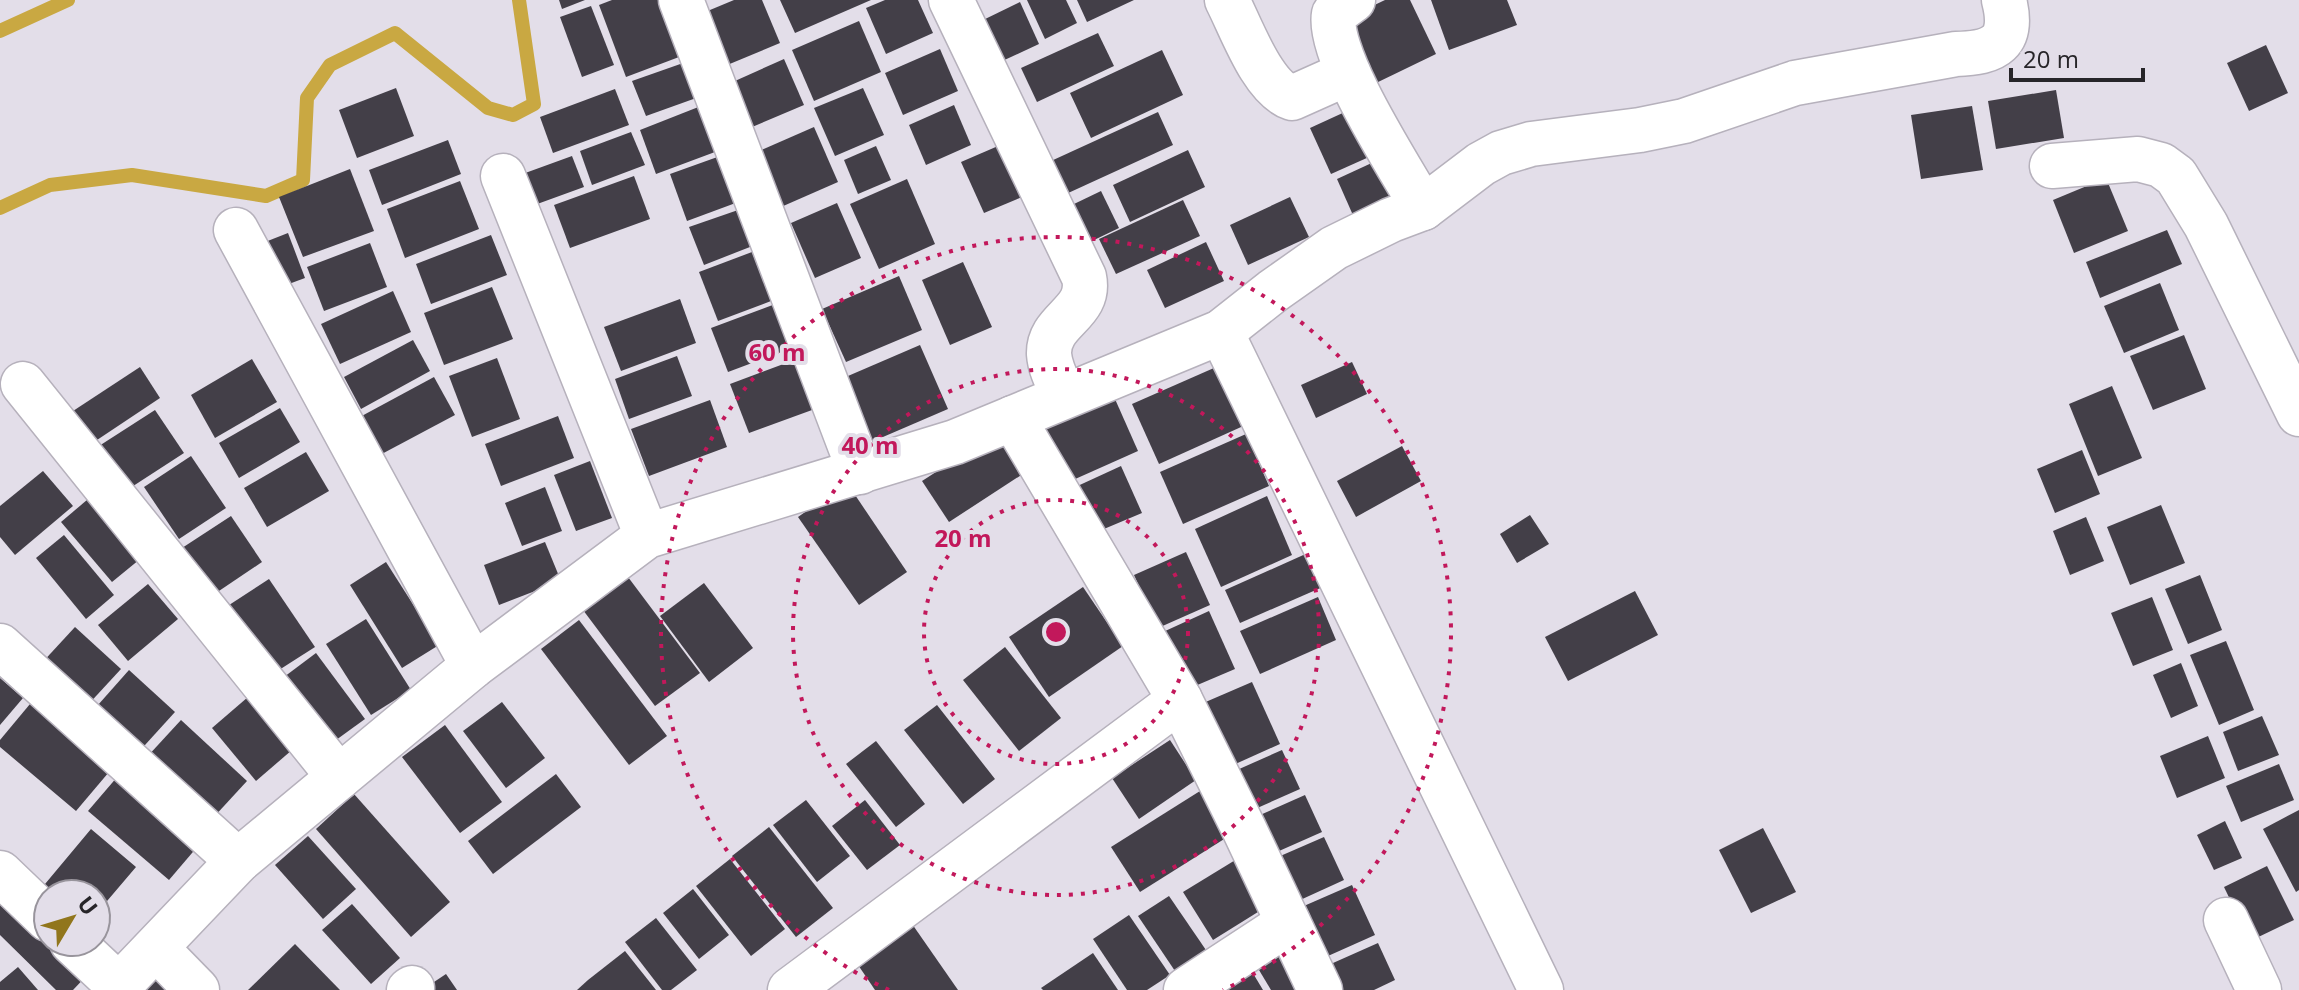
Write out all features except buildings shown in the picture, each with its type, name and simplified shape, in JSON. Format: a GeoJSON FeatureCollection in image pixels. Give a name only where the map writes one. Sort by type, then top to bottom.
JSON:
{"type":"FeatureCollection","features":[{"type":"Feature","properties":{"kind":"street"},"geometry":{"type":"LineString","coordinates":[[681,0],[860,472]]}},
{"type":"Feature","properties":{"kind":"street"},"geometry":{"type":"LineString","coordinates":[[951,0],[1084,277],[1085,298],[1061,324],[1049,354],[1064,396]]}},
{"type":"Feature","properties":{"kind":"street"},"geometry":{"type":"LineString","coordinates":[[1227,0],[1269,82],[1284,95],[1292,98],[1348,73]]}},
{"type":"Feature","properties":{"kind":"street"},"geometry":{"type":"LineString","coordinates":[[1353,0],[1334,14],[1336,39],[1348,73],[1423,208]]}},
{"type":"Feature","properties":{"kind":"street"},"geometry":{"type":"LineString","coordinates":[[88,958],[117,988],[238,861],[473,666],[647,536],[955,442],[1221,332],[1334,248],[1423,208],[1481,164],[1501,153],[1531,144],[1684,121],[1795,83],[1956,54],[1979,54],[1995,48],[2004,35],[2007,12],[2004,0]]}},
{"type":"Feature","properties":{"kind":"street"},"geometry":{"type":"LineString","coordinates":[[2052,166],[2138,159],[2161,165],[2176,176],[2206,225],[2299,414]]}},
{"type":"Feature","properties":{"kind":"street"},"geometry":{"type":"LineString","coordinates":[[503,176],[647,536]]}},
{"type":"Feature","properties":{"kind":"street"},"geometry":{"type":"LineString","coordinates":[[236,230],[473,666]]}},
{"type":"Feature","properties":{"kind":"street"},"geometry":{"type":"LineString","coordinates":[[1221,332],[1541,990]]}},
{"type":"Feature","properties":{"kind":"street"},"geometry":{"type":"LineString","coordinates":[[23,384],[339,777]]}},
{"type":"Feature","properties":{"kind":"street"},"geometry":{"type":"LineString","coordinates":[[1013,418],[1180,700],[1320,990]]}},
{"type":"Feature","properties":{"kind":"street"},"geometry":{"type":"LineString","coordinates":[[0,646],[238,861]]}},
{"type":"Feature","properties":{"kind":"street"},"geometry":{"type":"LineString","coordinates":[[790,990],[1180,700]]}},
{"type":"Feature","properties":{"kind":"street"},"geometry":{"type":"LineString","coordinates":[[0,873],[32,904]]}},
{"type":"Feature","properties":{"kind":"street"},"geometry":{"type":"LineString","coordinates":[[2226,920],[2259,990]]}},
{"type":"Feature","properties":{"kind":"street"},"geometry":{"type":"LineString","coordinates":[[1186,990],[1288,923]]}},
{"type":"Feature","properties":{"kind":"street"},"geometry":{"type":"LineString","coordinates":[[157,949],[197,990]]}},
{"type":"Feature","properties":{"kind":"waterway"},"geometry":{"type":"LineString","coordinates":[[0,31],[68,0]]}},
{"type":"Feature","properties":{"kind":"waterway"},"geometry":{"type":"LineString","coordinates":[[0,208],[50,185],[132,175],[266,196],[303,180],[307,98],[330,65],[395,33],[488,108],[513,115],[534,104],[519,0]]}}]}
